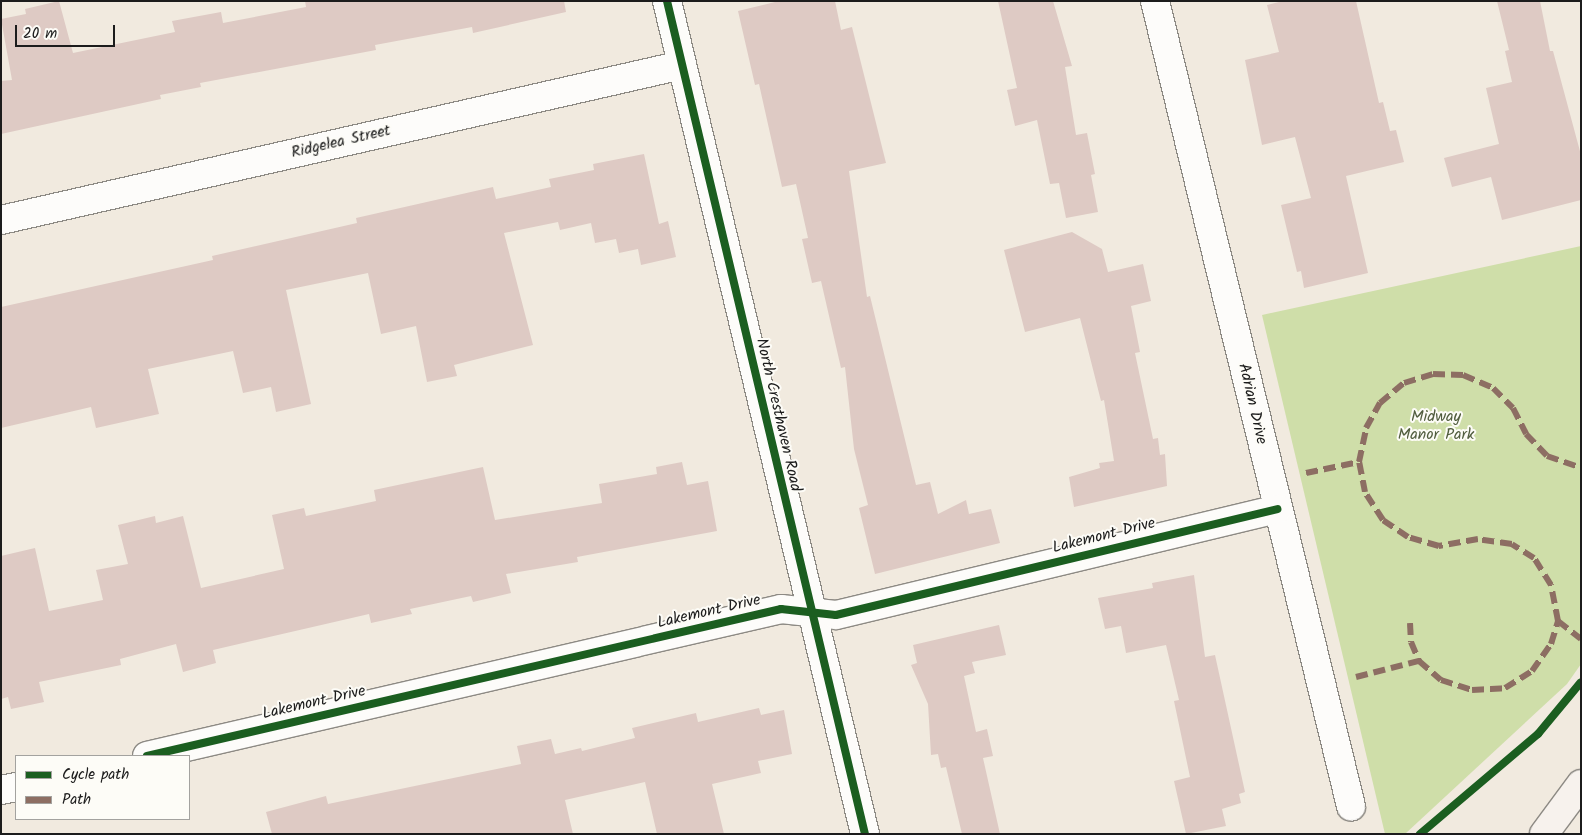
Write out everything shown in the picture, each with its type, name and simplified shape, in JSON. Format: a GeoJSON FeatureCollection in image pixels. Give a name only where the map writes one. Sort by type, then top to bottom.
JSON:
{"type":"FeatureCollection","features":[{"type":"Feature","properties":{"kind":"main road"},"geometry":{"type":"LineString","coordinates":[[1544,834],[1581,784]]}},
{"type":"Feature","properties":{"kind":"street","name":"North Cresthaven Road"},"geometry":{"type":"LineString","coordinates":[[667,1],[865,834]]}},
{"type":"Feature","properties":{"kind":"street","name":"Adrian Drive"},"geometry":{"type":"LineString","coordinates":[[1154,1],[1351,806]]}},
{"type":"Feature","properties":{"kind":"street","name":"Ridgelea Street"},"geometry":{"type":"LineString","coordinates":[[1,220],[682,65]]}},
{"type":"Feature","properties":{"kind":"street","name":"Lakemont Drive"},"geometry":{"type":"LineString","coordinates":[[151,755],[781,610],[836,615],[1277,509]]}},
{"type":"Feature","properties":{"kind":"street"},"geometry":{"type":"LineString","coordinates":[[1,790],[15,787]]}},
{"type":"Feature","properties":{"kind":"green space","name":"Midway Manor Park"},"geometry":{"type":"Polygon","coordinates":[[[1581,246],[1581,664],[1567,684],[1405,834],[1385,834],[1262,315],[1581,246]]]}},
{"type":"Feature","properties":{"kind":"building"},"geometry":{"type":"Polygon","coordinates":[[[59,1],[73,53],[175,32],[172,21],[221,12],[223,23],[306,7],[305,1],[564,1],[566,12],[473,33],[472,27],[375,45],[376,50],[200,83],[201,87],[160,95],[161,99],[1,134],[1,81],[12,80],[1,19],[26,14],[25,9],[59,1]]]}},
{"type":"Feature","properties":{"kind":"building"},"geometry":{"type":"Polygon","coordinates":[[[779,1],[835,1],[841,30],[852,27],[886,163],[849,171],[867,297],[870,296],[916,485],[930,482],[938,514],[966,500],[969,514],[991,509],[1000,543],[875,574],[859,508],[868,505],[854,449],[845,367],[841,368],[821,281],[812,283],[802,239],[808,238],[796,184],[782,187],[759,84],[755,85],[738,11],[779,1]]]}},
{"type":"Feature","properties":{"kind":"building"},"geometry":{"type":"Polygon","coordinates":[[[998,1],[1053,1],[1072,66],[1065,67],[1076,135],[1087,133],[1095,174],[1091,175],[1098,212],[1066,218],[1059,183],[1050,184],[1037,120],[1015,126],[1007,90],[1017,88],[998,1]]]}},
{"type":"Feature","properties":{"kind":"building"},"geometry":{"type":"Polygon","coordinates":[[[1283,1],[1356,1],[1379,103],[1383,102],[1390,131],[1396,130],[1404,162],[1346,176],[1368,273],[1304,288],[1301,271],[1297,272],[1281,205],[1311,198],[1295,137],[1262,145],[1245,60],[1279,52],[1267,5],[1283,1]]]}},
{"type":"Feature","properties":{"kind":"building"},"geometry":{"type":"Polygon","coordinates":[[[1497,1],[1540,1],[1550,51],[1553,51],[1581,155],[1581,200],[1502,220],[1491,177],[1452,187],[1444,158],[1499,144],[1486,88],[1512,82],[1505,51],[1509,50],[1497,1]]]}},
{"type":"Feature","properties":{"kind":"building"},"geometry":{"type":"Polygon","coordinates":[[[644,154],[659,224],[668,221],[676,257],[641,265],[638,249],[619,253],[616,239],[595,243],[591,223],[560,230],[558,222],[504,233],[533,345],[454,365],[457,376],[427,382],[416,326],[381,334],[368,273],[286,290],[311,404],[276,412],[271,387],[243,393],[233,351],[148,369],[159,414],[96,428],[91,407],[1,428],[1,307],[213,260],[212,256],[357,223],[356,218],[493,187],[496,199],[551,187],[549,179],[594,170],[593,164],[644,154]]]}},
{"type":"Feature","properties":{"kind":"building"},"geometry":{"type":"Polygon","coordinates":[[[1072,232],[1102,249],[1108,272],[1143,264],[1151,301],[1131,306],[1140,352],[1135,353],[1153,439],[1158,438],[1160,455],[1165,454],[1167,486],[1074,507],[1069,477],[1100,468],[1099,463],[1114,461],[1104,400],[1101,401],[1080,318],[1025,332],[1004,250],[1072,232]]]}},
{"type":"Feature","properties":{"kind":"building"},"geometry":{"type":"Polygon","coordinates":[[[682,462],[687,485],[708,481],[717,531],[577,557],[578,562],[506,574],[511,593],[473,602],[471,596],[410,609],[412,614],[371,623],[369,614],[213,650],[216,663],[183,672],[176,644],[120,659],[121,665],[39,682],[44,702],[11,709],[8,697],[1,699],[1,556],[35,548],[49,611],[103,600],[96,570],[128,564],[118,525],[155,516],[156,523],[183,516],[201,588],[284,569],[272,515],[304,508],[306,516],[376,501],[374,490],[483,467],[495,520],[602,503],[599,484],[657,474],[656,467],[682,462]]]}},
{"type":"Feature","properties":{"kind":"building"},"geometry":{"type":"Polygon","coordinates":[[[1194,575],[1205,657],[1215,655],[1245,792],[1239,794],[1241,803],[1222,809],[1226,826],[1186,834],[1174,781],[1190,777],[1174,701],[1179,700],[1166,645],[1126,653],[1121,626],[1105,629],[1098,598],[1153,588],[1152,583],[1194,575]]]}},
{"type":"Feature","properties":{"kind":"building"},"geometry":{"type":"Polygon","coordinates":[[[999,625],[1006,655],[972,662],[975,673],[964,676],[976,732],[987,729],[993,756],[983,758],[1000,834],[962,834],[946,767],[941,768],[938,754],[931,755],[928,704],[911,665],[917,663],[913,645],[999,625]]]}},
{"type":"Feature","properties":{"kind":"building"},"geometry":{"type":"Polygon","coordinates":[[[759,708],[761,715],[784,710],[792,754],[758,761],[761,773],[712,784],[724,834],[657,834],[645,782],[565,800],[573,834],[272,834],[266,812],[326,796],[328,804],[521,764],[517,746],[551,739],[555,754],[581,748],[582,751],[635,738],[632,728],[696,713],[698,722],[759,708]]]}},
{"type":"Feature","properties":{"kind":"marked path"},"geometry":{"type":"LineString","coordinates":[[1410,623],[1411,642],[1419,661],[1441,680],[1472,690],[1505,688],[1532,671],[1551,644],[1558,621],[1551,585],[1534,558],[1512,544],[1478,539],[1439,546],[1408,537],[1383,520],[1365,492],[1359,462],[1366,428],[1380,403],[1404,383],[1433,374],[1463,375],[1493,388],[1513,408],[1526,434],[1547,456],[1581,468]]}},
{"type":"Feature","properties":{"kind":"marked path"},"geometry":{"type":"LineString","coordinates":[[1306,473],[1359,462]]}},
{"type":"Feature","properties":{"kind":"marked path"},"geometry":{"type":"LineString","coordinates":[[1558,621],[1581,639]]}},
{"type":"Feature","properties":{"kind":"marked path"},"geometry":{"type":"LineString","coordinates":[[1356,677],[1419,661]]}},
{"type":"Feature","properties":{"kind":"cycle path"},"geometry":{"type":"LineString","coordinates":[[667,1],[865,834]]}},
{"type":"Feature","properties":{"kind":"cycle path"},"geometry":{"type":"LineString","coordinates":[[151,755],[781,609],[836,615],[1277,509]]}},
{"type":"Feature","properties":{"kind":"cycle path"},"geometry":{"type":"LineString","coordinates":[[1420,834],[1538,734],[1581,682]]}}]}
